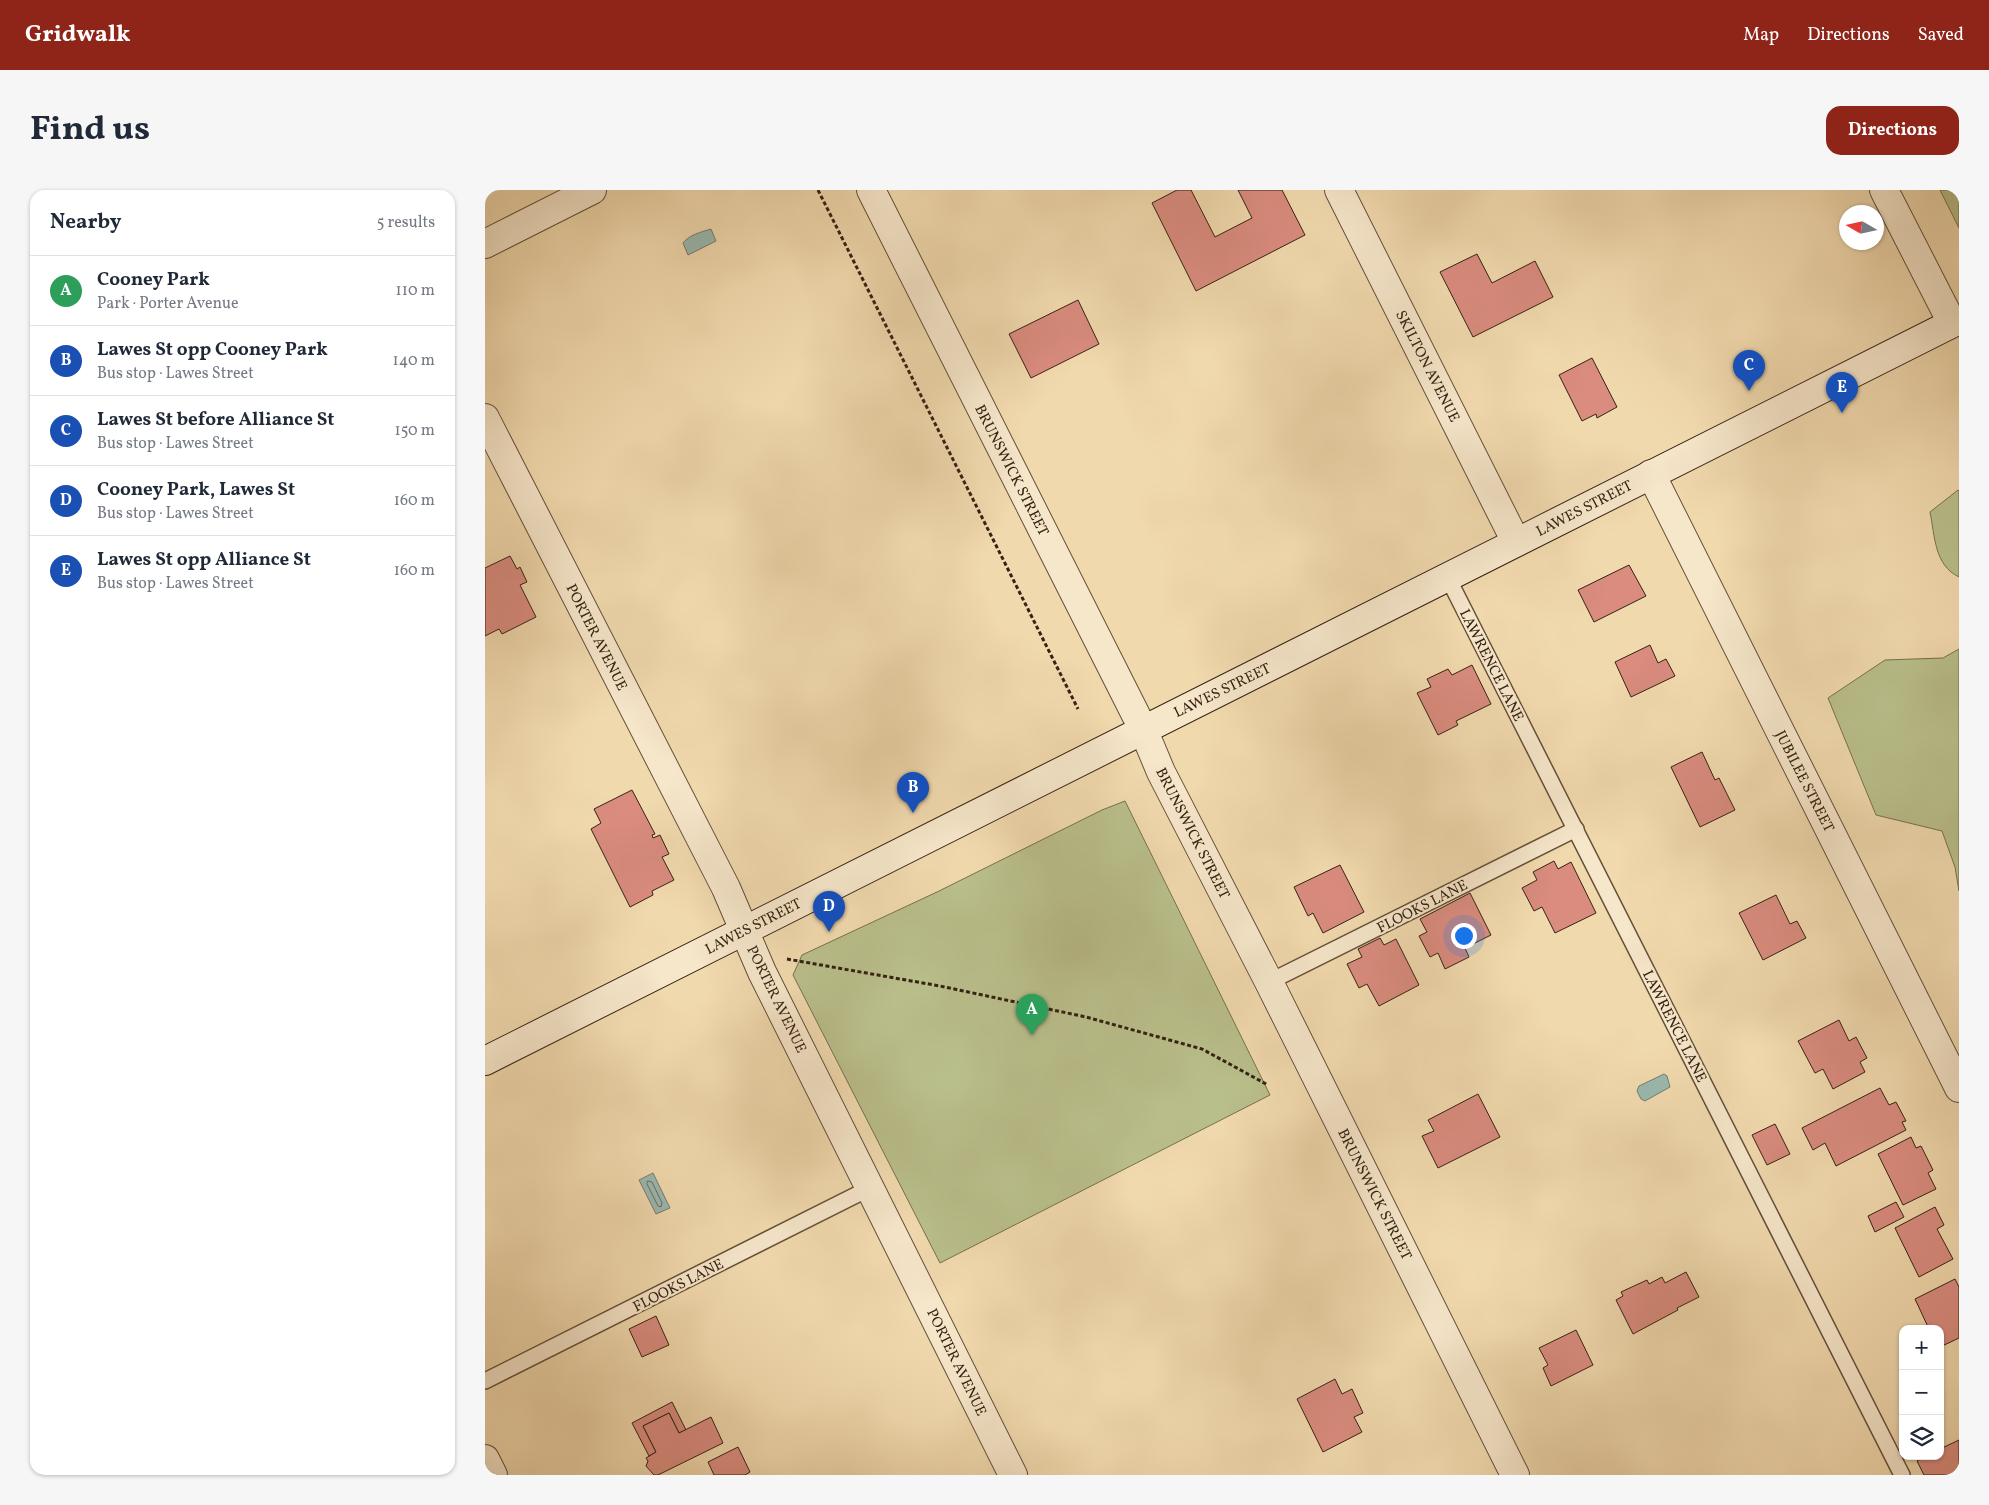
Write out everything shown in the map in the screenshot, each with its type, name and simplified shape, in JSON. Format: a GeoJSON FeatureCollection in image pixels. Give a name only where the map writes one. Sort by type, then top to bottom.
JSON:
{"type":"FeatureCollection","features":[{"type":"Feature","properties":{"kind":"street"},"geometry":{"type":"LineString","coordinates":[[485,244],[593,190]]}},
{"type":"Feature","properties":{"kind":"street","name":"BRUNSWICK STREET"},"geometry":{"type":"LineString","coordinates":[[871,190],[1143,729],[1161,772],[1269,982],[1515,1475]]}},
{"type":"Feature","properties":{"kind":"street","name":"SKILTON AVENUE"},"geometry":{"type":"LineString","coordinates":[[1339,190],[1516,542]]}},
{"type":"Feature","properties":{"kind":"street"},"geometry":{"type":"LineString","coordinates":[[1884,190],[1955,322]]}},
{"type":"Feature","properties":{"kind":"street","name":"LAWES STREET"},"geometry":{"type":"LineString","coordinates":[[485,1061],[1955,322]]}},
{"type":"Feature","properties":{"kind":"street","name":"PORTER AVENUE"},"geometry":{"type":"LineString","coordinates":[[485,418],[726,888],[767,980],[1013,1475]]}},
{"type":"Feature","properties":{"kind":"street","name":"JUBILEE STREET"},"geometry":{"type":"LineString","coordinates":[[1651,474],[1959,1088]]}},
{"type":"Feature","properties":{"kind":"street"},"geometry":{"type":"LineString","coordinates":[[485,1459],[493,1475]]}},
{"type":"Feature","properties":{"kind":"lane","name":"LAWRENCE LANE"},"geometry":{"type":"LineString","coordinates":[[1448,578],[1902,1475]]}},
{"type":"Feature","properties":{"kind":"lane","name":"FLOOKS LANE"},"geometry":{"type":"LineString","coordinates":[[1269,982],[1575,829]]}},
{"type":"Feature","properties":{"kind":"lane","name":"FLOOKS LANE"},"geometry":{"type":"LineString","coordinates":[[485,1381],[870,1188]]}},
{"type":"Feature","properties":{"kind":"path"},"geometry":{"type":"LineString","coordinates":[[818,190],[1078,709]]}},
{"type":"Feature","properties":{"kind":"path"},"geometry":{"type":"LineString","coordinates":[[786,959],[940,986],[1087,1017],[1202,1049],[1269,1084]]}},
{"type":"Feature","properties":{"kind":"green space"},"geometry":{"type":"Polygon","coordinates":[[[1940,190],[1959,190],[1959,228],[1940,190]]]}},
{"type":"Feature","properties":{"kind":"green space"},"geometry":{"type":"Polygon","coordinates":[[[1958,490],[1959,577],[1951,572],[1940,557],[1930,512],[1958,490]]]}},
{"type":"Feature","properties":{"kind":"green space"},"geometry":{"type":"Polygon","coordinates":[[[1959,649],[1959,891],[1955,867],[1942,831],[1876,815],[1828,698],[1885,660],[1943,658],[1959,649]]]}},
{"type":"Feature","properties":{"kind":"green space"},"geometry":{"type":"Polygon","coordinates":[[[1125,801],[1270,1095],[940,1263],[793,975],[802,955],[937,892],[1102,810],[1125,801]]]}},
{"type":"Feature","properties":{"kind":"water"},"geometry":{"type":"Polygon","coordinates":[[[711,229],[716,241],[688,255],[683,243],[692,236],[711,229]]]}},
{"type":"Feature","properties":{"kind":"water"},"geometry":{"type":"Polygon","coordinates":[[[1664,1074],[1667,1076],[1670,1087],[1645,1101],[1641,1099],[1637,1091],[1639,1086],[1664,1074]]]}},
{"type":"Feature","properties":{"kind":"water"},"geometry":{"type":"Polygon","coordinates":[[[653,1173],[670,1208],[656,1214],[639,1180],[653,1173]]]}},
{"type":"Feature","properties":{"kind":"building"},"geometry":{"type":"Polygon","coordinates":[[[1177,190],[1191,190],[1215,237],[1252,218],[1238,190],[1282,190],[1305,235],[1196,291],[1152,203],[1177,190]]]}},
{"type":"Feature","properties":{"kind":"building"},"geometry":{"type":"Polygon","coordinates":[[[1477,254],[1492,283],[1535,261],[1553,297],[1473,337],[1440,272],[1477,254]]]}},
{"type":"Feature","properties":{"kind":"building"},"geometry":{"type":"Polygon","coordinates":[[[1078,300],[1099,344],[1031,378],[1009,334],[1078,300]]]}},
{"type":"Feature","properties":{"kind":"building"},"geometry":{"type":"Polygon","coordinates":[[[1592,358],[1617,407],[1597,418],[1596,414],[1582,421],[1559,375],[1592,358]]]}},
{"type":"Feature","properties":{"kind":"building"},"geometry":{"type":"Polygon","coordinates":[[[510,556],[517,569],[520,567],[527,582],[520,585],[536,617],[502,634],[499,629],[485,636],[485,568],[510,556]]]}},
{"type":"Feature","properties":{"kind":"building"},"geometry":{"type":"Polygon","coordinates":[[[1629,565],[1646,596],[1594,622],[1578,590],[1629,565]]]}},
{"type":"Feature","properties":{"kind":"building"},"geometry":{"type":"Polygon","coordinates":[[[1650,645],[1658,663],[1666,659],[1675,676],[1631,697],[1615,662],[1650,645]]]}},
{"type":"Feature","properties":{"kind":"building"},"geometry":{"type":"Polygon","coordinates":[[[1472,665],[1491,704],[1456,721],[1458,725],[1438,735],[1417,693],[1431,687],[1427,679],[1448,669],[1452,675],[1472,665]]]}},
{"type":"Feature","properties":{"kind":"building"},"geometry":{"type":"Polygon","coordinates":[[[1702,752],[1715,780],[1719,778],[1735,810],[1700,827],[1671,767],[1702,752]]]}},
{"type":"Feature","properties":{"kind":"building"},"geometry":{"type":"Polygon","coordinates":[[[632,790],[655,834],[652,835],[653,838],[660,835],[669,854],[662,857],[674,880],[652,891],[653,895],[630,907],[591,829],[601,823],[594,809],[632,790]]]}},
{"type":"Feature","properties":{"kind":"building"},"geometry":{"type":"Polygon","coordinates":[[[1554,861],[1558,869],[1571,862],[1596,913],[1555,933],[1542,907],[1534,911],[1522,888],[1537,880],[1533,872],[1554,861]]]}},
{"type":"Feature","properties":{"kind":"building"},"geometry":{"type":"Polygon","coordinates":[[[1340,865],[1364,912],[1323,933],[1313,913],[1308,916],[1294,887],[1340,865]]]}},
{"type":"Feature","properties":{"kind":"building"},"geometry":{"type":"Polygon","coordinates":[[[1470,893],[1491,935],[1465,948],[1469,957],[1445,969],[1438,953],[1430,957],[1419,936],[1427,932],[1420,919],[1470,893]]]}},
{"type":"Feature","properties":{"kind":"building"},"geometry":{"type":"Polygon","coordinates":[[[1776,895],[1790,924],[1797,921],[1806,938],[1763,960],[1739,913],[1776,895]]]}},
{"type":"Feature","properties":{"kind":"building"},"geometry":{"type":"Polygon","coordinates":[[[1380,938],[1384,945],[1396,939],[1419,985],[1379,1006],[1367,984],[1359,988],[1347,964],[1362,957],[1358,949],[1380,938]]]}},
{"type":"Feature","properties":{"kind":"building"},"geometry":{"type":"Polygon","coordinates":[[[1839,1020],[1849,1041],[1856,1037],[1867,1058],[1860,1062],[1865,1072],[1833,1089],[1823,1069],[1815,1073],[1798,1041],[1839,1020]]]}},
{"type":"Feature","properties":{"kind":"building"},"geometry":{"type":"Polygon","coordinates":[[[1880,1088],[1889,1105],[1896,1102],[1906,1121],[1902,1122],[1906,1130],[1836,1166],[1825,1143],[1813,1150],[1802,1128],[1880,1088]]]}},
{"type":"Feature","properties":{"kind":"building"},"geometry":{"type":"Polygon","coordinates":[[[1478,1094],[1500,1137],[1438,1168],[1422,1136],[1434,1131],[1428,1120],[1478,1094]]]}},
{"type":"Feature","properties":{"kind":"building"},"geometry":{"type":"Polygon","coordinates":[[[1775,1124],[1790,1154],[1767,1165],[1752,1135],[1775,1124]]]}},
{"type":"Feature","properties":{"kind":"building"},"geometry":{"type":"Polygon","coordinates":[[[1911,1137],[1916,1148],[1921,1146],[1933,1170],[1928,1173],[1936,1189],[1903,1205],[1878,1154],[1911,1137]]]}},
{"type":"Feature","properties":{"kind":"building"},"geometry":{"type":"Polygon","coordinates":[[[1896,1202],[1904,1217],[1875,1232],[1868,1216],[1896,1202]]]}},
{"type":"Feature","properties":{"kind":"building"},"geometry":{"type":"Polygon","coordinates":[[[1935,1207],[1944,1225],[1937,1229],[1953,1259],[1919,1277],[1895,1228],[1935,1207]]]}},
{"type":"Feature","properties":{"kind":"building"},"geometry":{"type":"Polygon","coordinates":[[[1686,1272],[1699,1297],[1633,1334],[1616,1300],[1623,1296],[1621,1292],[1647,1280],[1649,1284],[1662,1277],[1665,1283],[1686,1272]]]}},
{"type":"Feature","properties":{"kind":"building"},"geometry":{"type":"Polygon","coordinates":[[[1955,1279],[1959,1287],[1959,1338],[1944,1345],[1944,1325],[1927,1325],[1915,1299],[1955,1279]]]}},
{"type":"Feature","properties":{"kind":"building"},"geometry":{"type":"Polygon","coordinates":[[[656,1316],[669,1345],[642,1357],[629,1329],[656,1316]]]}},
{"type":"Feature","properties":{"kind":"building"},"geometry":{"type":"Polygon","coordinates":[[[1576,1330],[1593,1365],[1551,1386],[1543,1368],[1548,1365],[1539,1348],[1576,1330]]]}},
{"type":"Feature","properties":{"kind":"building"},"geometry":{"type":"Polygon","coordinates":[[[1335,1379],[1342,1394],[1352,1389],[1363,1413],[1354,1417],[1362,1432],[1323,1452],[1297,1399],[1335,1379]]]}},
{"type":"Feature","properties":{"kind":"building"},"geometry":{"type":"Polygon","coordinates":[[[672,1402],[686,1430],[679,1433],[669,1413],[643,1426],[656,1452],[649,1456],[632,1423],[672,1402]]]}},
{"type":"Feature","properties":{"kind":"building"},"geometry":{"type":"Polygon","coordinates":[[[669,1413],[679,1433],[711,1417],[723,1443],[658,1475],[654,1475],[646,1466],[648,1461],[646,1458],[656,1452],[643,1426],[669,1413]]]}},
{"type":"Feature","properties":{"kind":"building"},"geometry":{"type":"Polygon","coordinates":[[[1959,1440],[1959,1475],[1924,1475],[1917,1461],[1944,1460],[1944,1447],[1959,1440]]]}},
{"type":"Feature","properties":{"kind":"building"},"geometry":{"type":"Polygon","coordinates":[[[738,1447],[750,1472],[745,1475],[714,1475],[708,1462],[738,1447]]]}},
{"type":"Feature","properties":{"kind":"place","name":"Lawes St before Alliance St"},"geometry":{"type":"Point","coordinates":[1749,391]}},
{"type":"Feature","properties":{"kind":"place","name":"Lawes St opp Alliance St"},"geometry":{"type":"Point","coordinates":[1842,413]}},
{"type":"Feature","properties":{"kind":"place","name":"Lawes St opp Cooney Park"},"geometry":{"type":"Point","coordinates":[913,813]}},
{"type":"Feature","properties":{"kind":"place","name":"Cooney Park, Lawes St"},"geometry":{"type":"Point","coordinates":[829,932]}},
{"type":"Feature","properties":{"kind":"place","name":"Cooney Park"},"geometry":{"type":"Point","coordinates":[1032,1035]}}]}
